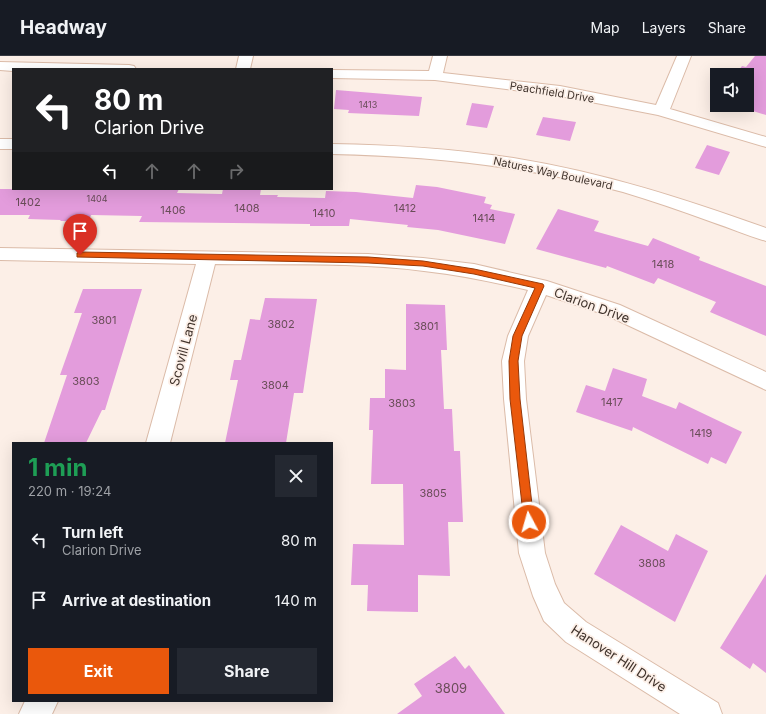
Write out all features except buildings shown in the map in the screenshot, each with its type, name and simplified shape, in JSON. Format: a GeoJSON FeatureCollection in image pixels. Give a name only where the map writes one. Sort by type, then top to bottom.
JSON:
{"type":"FeatureCollection","features":[{"type":"Feature","properties":{"kind":"street"},"geometry":{"type":"LineString","coordinates":[[243,68],[246,56]]}},
{"type":"Feature","properties":{"kind":"street"},"geometry":{"type":"LineString","coordinates":[[435,76],[440,56]]}},
{"type":"Feature","properties":{"kind":"street"},"geometry":{"type":"LineString","coordinates":[[661,111],[684,56]]}},
{"type":"Feature","properties":{"kind":"street"},"geometry":{"type":"LineString","coordinates":[[0,66],[19,61],[115,68]]}},
{"type":"Feature","properties":{"kind":"street","name":"Peachfield Drive"},"geometry":{"type":"LineString","coordinates":[[333,74],[435,76],[560,91],[661,111],[766,142]]}},
{"type":"Feature","properties":{"kind":"street"},"geometry":{"type":"LineString","coordinates":[[0,144],[12,144]]}},
{"type":"Feature","properties":{"kind":"street","name":"Natures Way Boulevard"},"geometry":{"type":"LineString","coordinates":[[333,149],[450,155],[490,159],[547,169],[660,198],[705,212],[766,235]]}},
{"type":"Feature","properties":{"kind":"street","name":"Clarion Drive"},"geometry":{"type":"LineString","coordinates":[[0,254],[368,260],[423,264],[474,271],[540,286],[613,310],[766,382]]}},
{"type":"Feature","properties":{"kind":"street","name":"Scovill Lane"},"geometry":{"type":"LineString","coordinates":[[158,442],[207,257]]}},
{"type":"Feature","properties":{"kind":"street","name":"Hanover Hill Drive"},"geometry":{"type":"LineString","coordinates":[[540,286],[518,336],[513,361],[515,399],[532,553],[542,587],[554,612],[576,632],[707,714]]}},
{"type":"Feature","properties":{"kind":"street"},"geometry":{"type":"LineString","coordinates":[[34,714],[42,702]]}},
{"type":"Feature","properties":{"kind":"route"},"geometry":{"type":"LineString","coordinates":[[80,255],[368,260],[423,264],[474,271],[540,286],[518,336],[513,361],[515,399],[529,522]]}}]}
